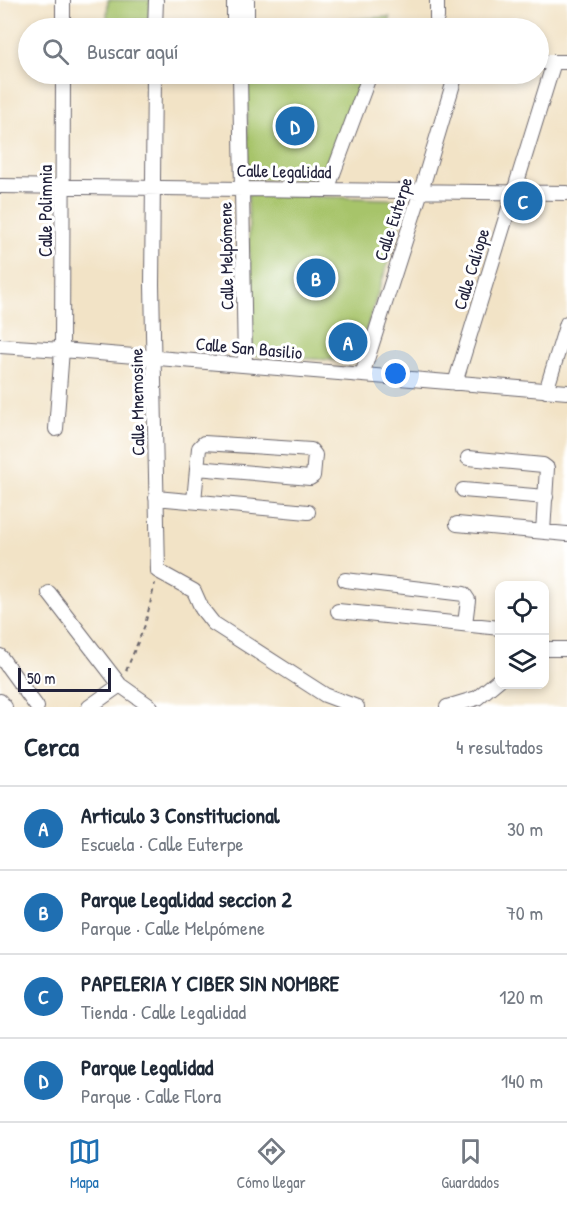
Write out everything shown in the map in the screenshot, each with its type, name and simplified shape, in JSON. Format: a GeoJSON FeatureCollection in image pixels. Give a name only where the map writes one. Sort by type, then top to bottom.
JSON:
{"type":"FeatureCollection","features":[{"type":"Feature","properties":{"kind":"street"},"geometry":{"type":"LineString","coordinates":[[63,0],[63,18]]}},
{"type":"Feature","properties":{"kind":"street"},"geometry":{"type":"LineString","coordinates":[[155,18],[156,0]]}},
{"type":"Feature","properties":{"kind":"street"},"geometry":{"type":"LineString","coordinates":[[234,0],[234,18]]}},
{"type":"Feature","properties":{"kind":"street"},"geometry":{"type":"LineString","coordinates":[[247,0],[247,18]]}},
{"type":"Feature","properties":{"kind":"street"},"geometry":{"type":"LineString","coordinates":[[437,0],[437,18]]}},
{"type":"Feature","properties":{"kind":"street","name":"Calle Calíope"},"geometry":{"type":"LineString","coordinates":[[455,383],[514,192],[561,62]]}},
{"type":"Feature","properties":{"kind":"street","name":"Calle Polimnia"},"geometry":{"type":"LineString","coordinates":[[56,429],[62,350],[63,84]]}},
{"type":"Feature","properties":{"kind":"street","name":"Calle Mnemosine"},"geometry":{"type":"LineString","coordinates":[[154,84],[154,358],[158,571]]}},
{"type":"Feature","properties":{"kind":"street","name":"Calle Melpómene"},"geometry":{"type":"LineString","coordinates":[[240,84],[245,365]]}},
{"type":"Feature","properties":{"kind":"street"},"geometry":{"type":"LineString","coordinates":[[327,190],[366,84]]}},
{"type":"Feature","properties":{"kind":"street","name":"Calle Euterpe"},"geometry":{"type":"LineString","coordinates":[[362,375],[453,84]]}},
{"type":"Feature","properties":{"kind":"street","name":"Calle Legalidad"},"geometry":{"type":"LineString","coordinates":[[0,186],[567,193]]}},
{"type":"Feature","properties":{"kind":"street"},"geometry":{"type":"LineString","coordinates":[[546,391],[567,323]]}},
{"type":"Feature","properties":{"kind":"street","name":"Calle San Basilio"},"geometry":{"type":"LineString","coordinates":[[0,346],[567,393]]}},
{"type":"Feature","properties":{"kind":"street"},"geometry":{"type":"LineString","coordinates":[[194,501],[197,468],[199,448],[204,443],[311,450],[315,455],[313,476],[310,478],[197,468]]}},
{"type":"Feature","properties":{"kind":"street"},"geometry":{"type":"LineString","coordinates":[[468,458],[543,465],[547,468],[543,532]]}},
{"type":"Feature","properties":{"kind":"street"},"geometry":{"type":"LineString","coordinates":[[463,490],[546,497]]}},
{"type":"Feature","properties":{"kind":"street"},"geometry":{"type":"LineString","coordinates":[[156,498],[308,512]]}},
{"type":"Feature","properties":{"kind":"street"},"geometry":{"type":"LineString","coordinates":[[457,524],[567,534]]}},
{"type":"Feature","properties":{"kind":"street"},"geometry":{"type":"LineString","coordinates":[[158,571],[194,591],[202,609],[213,623],[325,695],[357,707]]}},
{"type":"Feature","properties":{"kind":"street"},"geometry":{"type":"LineString","coordinates":[[345,580],[464,594],[468,600],[465,624]]}},
{"type":"Feature","properties":{"kind":"street"},"geometry":{"type":"LineString","coordinates":[[49,593],[120,685],[151,707]]}},
{"type":"Feature","properties":{"kind":"street"},"geometry":{"type":"LineString","coordinates":[[338,611],[495,627]]}},
{"type":"Feature","properties":{"kind":"street"},"geometry":{"type":"LineString","coordinates":[[549,649],[567,649]]}},
{"type":"Feature","properties":{"kind":"street"},"geometry":{"type":"LineString","coordinates":[[0,656],[37,707]]}},
{"type":"Feature","properties":{"kind":"street"},"geometry":{"type":"LineString","coordinates":[[447,707],[477,698],[495,683]]}},
{"type":"Feature","properties":{"kind":"street"},"geometry":{"type":"LineString","coordinates":[[89,707],[120,685]]}},
{"type":"Feature","properties":{"kind":"street"},"geometry":{"type":"LineString","coordinates":[[0,701],[5,707]]}},
{"type":"Feature","properties":{"kind":"path"},"geometry":{"type":"LineString","coordinates":[[120,685],[146,625],[158,571]]}},
{"type":"Feature","properties":{"kind":"green space"},"geometry":{"type":"Polygon","coordinates":[[[108,0],[151,0],[148,18],[107,18],[108,0]]]}},
{"type":"Feature","properties":{"kind":"green space"},"geometry":{"type":"Polygon","coordinates":[[[247,84],[360,84],[320,179],[248,179],[247,84]]]}},
{"type":"Feature","properties":{"kind":"green space"},"geometry":{"type":"Polygon","coordinates":[[[248,194],[408,200],[356,361],[252,356],[248,194]]]}},
{"type":"Feature","properties":{"kind":"place","name":"Parque Legalidad"},"geometry":{"type":"Point","coordinates":[295,126]}},
{"type":"Feature","properties":{"kind":"place","name":"PAPELERIA Y CIBER SIN NOMBRE"},"geometry":{"type":"Point","coordinates":[523,201]}},
{"type":"Feature","properties":{"kind":"place","name":"Parque Legalidad seccion 2"},"geometry":{"type":"Point","coordinates":[316,278]}},
{"type":"Feature","properties":{"kind":"place","name":"Articulo 3 Constitucional"},"geometry":{"type":"Point","coordinates":[348,342]}}]}
